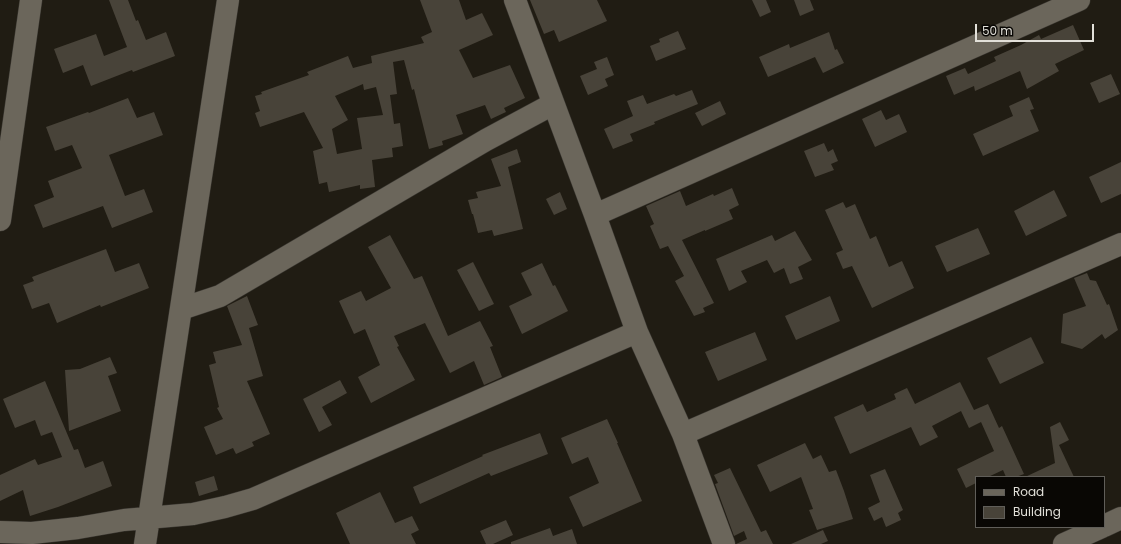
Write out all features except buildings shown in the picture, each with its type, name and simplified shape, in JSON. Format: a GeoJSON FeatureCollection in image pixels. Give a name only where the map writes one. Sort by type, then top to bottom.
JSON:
{"type":"FeatureCollection","features":[{"type":"Feature","properties":{"kind":"street"},"geometry":{"type":"LineString","coordinates":[[0,220],[31,0]]}},
{"type":"Feature","properties":{"kind":"street"},"geometry":{"type":"LineString","coordinates":[[145,544],[228,0]]}},
{"type":"Feature","properties":{"kind":"street"},"geometry":{"type":"LineString","coordinates":[[515,0],[637,332],[683,434],[724,544]]}},
{"type":"Feature","properties":{"kind":"street"},"geometry":{"type":"LineString","coordinates":[[595,215],[1079,0]]}},
{"type":"Feature","properties":{"kind":"street"},"geometry":{"type":"LineString","coordinates":[[181,309],[220,296],[480,144],[553,104]]}},
{"type":"Feature","properties":{"kind":"street"},"geometry":{"type":"LineString","coordinates":[[683,434],[1121,244]]}},
{"type":"Feature","properties":{"kind":"street"},"geometry":{"type":"LineString","coordinates":[[0,532],[32,533],[78,528],[124,520],[193,514],[253,499],[637,332]]}},
{"type":"Feature","properties":{"kind":"street"},"geometry":{"type":"LineString","coordinates":[[1105,525],[1121,518]]}},
{"type":"Feature","properties":{"kind":"street"},"geometry":{"type":"LineString","coordinates":[[1064,544],[1099,528]]}}]}
